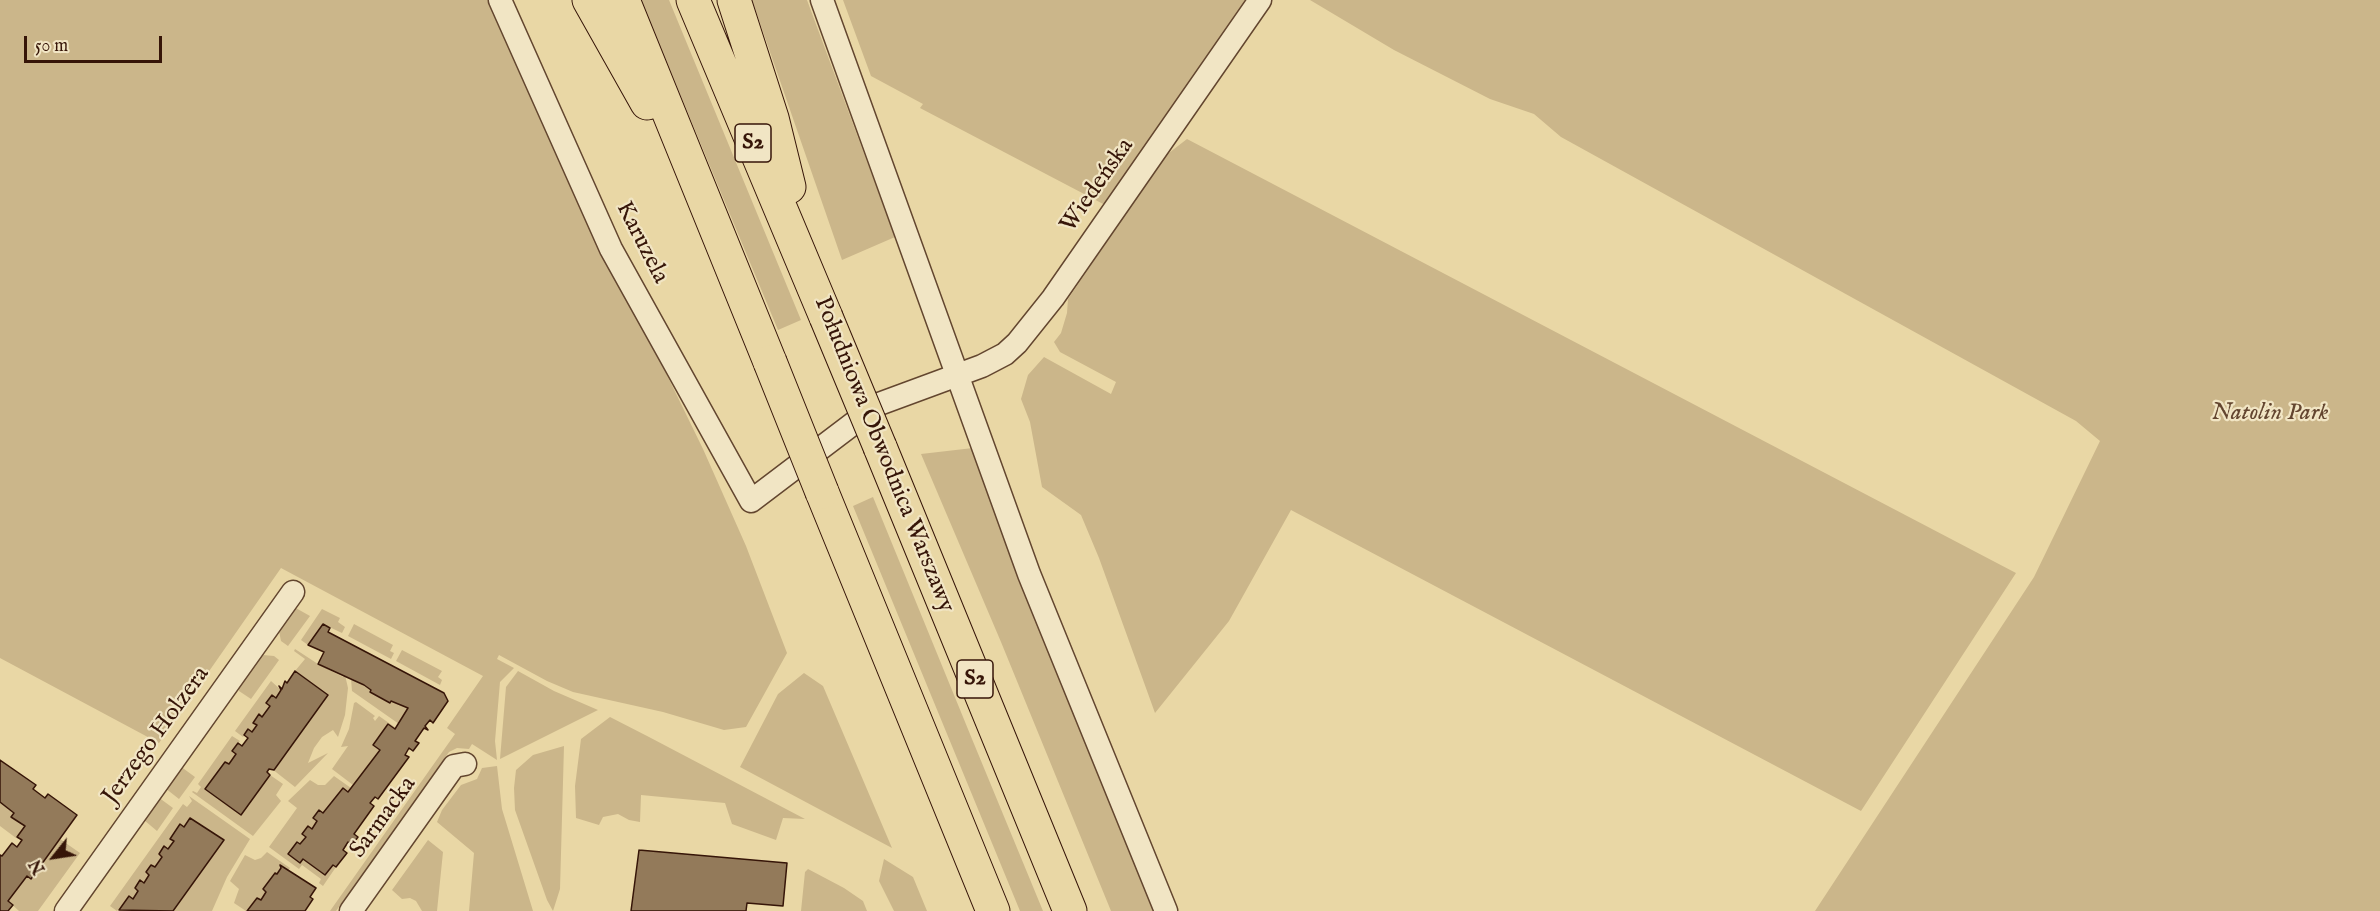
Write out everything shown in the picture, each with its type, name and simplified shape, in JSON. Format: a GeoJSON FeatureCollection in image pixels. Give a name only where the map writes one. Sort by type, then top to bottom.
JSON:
{"type":"FeatureCollection","features":[{"type":"Feature","properties":{"kind":"highway"},"geometry":{"type":"LineString","coordinates":[[588,0],[716,225]]}},
{"type":"Feature","properties":{"kind":"highway"},"geometry":{"type":"LineString","coordinates":[[623,0],[993,911]]}},
{"type":"Feature","properties":{"kind":"highway","name":"Południowa Obwodnica Warszawy"},"geometry":{"type":"LineString","coordinates":[[693,0],[813,285],[1070,911]]}},
{"type":"Feature","properties":{"kind":"highway"},"geometry":{"type":"LineString","coordinates":[[734,0],[772,118],[813,285]]}},
{"type":"Feature","properties":{"kind":"street","name":"Karuzela"},"geometry":{"type":"LineString","coordinates":[[500,0],[612,249],[751,501]]}},
{"type":"Feature","properties":{"kind":"street"},"geometry":{"type":"LineString","coordinates":[[822,0],[957,377],[1051,629],[1166,911]]}},
{"type":"Feature","properties":{"kind":"street","name":"Wiedeńska"},"geometry":{"type":"LineString","coordinates":[[751,501],[879,404],[907,392],[957,377],[1005,354],[1032,326],[1059,289],[1260,0]]}},
{"type":"Feature","properties":{"kind":"street","name":"Jerzego Holzera"},"geometry":{"type":"LineString","coordinates":[[66,911],[293,592]]}},
{"type":"Feature","properties":{"kind":"street","name":"Sarmacka"},"geometry":{"type":"LineString","coordinates":[[351,911],[454,766],[465,764]]}},
{"type":"Feature","properties":{"kind":"green space"},"geometry":{"type":"Polygon","coordinates":[[[0,0],[490,0],[531,96],[703,449],[746,546],[787,653],[746,727],[724,730],[663,712],[573,692],[499,655],[497,659],[514,668],[500,682],[495,741],[497,760],[472,744],[469,749],[457,748],[449,752],[336,911],[330,911],[455,734],[447,728],[483,676],[281,568],[159,743],[0,658],[0,0]]]}},
{"type":"Feature","properties":{"kind":"green space"},"geometry":{"type":"Polygon","coordinates":[[[641,0],[669,0],[801,320],[778,330],[641,0]]]}},
{"type":"Feature","properties":{"kind":"green space"},"geometry":{"type":"Polygon","coordinates":[[[752,0],[807,0],[895,237],[842,260],[752,0]]]}},
{"type":"Feature","properties":{"kind":"green space"},"geometry":{"type":"Polygon","coordinates":[[[843,0],[1246,0],[1107,206],[920,108],[923,104],[871,76],[843,0]]]}},
{"type":"Feature","properties":{"kind":"green space","name":"Natolin Park"},"geometry":{"type":"Polygon","coordinates":[[[1310,0],[2380,0],[2380,911],[1815,911],[2034,577],[2100,441],[2076,421],[1561,137],[1534,114],[1490,99],[1394,50],[1310,0]]]}},
{"type":"Feature","properties":{"kind":"green space"},"geometry":{"type":"Polygon","coordinates":[[[1187,139],[2016,573],[1861,811],[1291,510],[1229,621],[1155,713],[1099,558],[1081,515],[1042,487],[1030,422],[1021,399],[1028,375],[1044,357],[1111,394],[1116,382],[1060,352],[1054,342],[1061,333],[1067,313],[1068,299],[1165,156],[1187,139]]]}},
{"type":"Feature","properties":{"kind":"green space"},"geometry":{"type":"Polygon","coordinates":[[[973,448],[1158,911],[1111,911],[921,454],[973,448]]]}},
{"type":"Feature","properties":{"kind":"green space"},"geometry":{"type":"Polygon","coordinates":[[[873,497],[1043,911],[1020,911],[853,506],[873,497]]]}},
{"type":"Feature","properties":{"kind":"green space"},"geometry":{"type":"Polygon","coordinates":[[[294,607],[310,616],[288,646],[281,641],[279,631],[294,607]]]}},
{"type":"Feature","properties":{"kind":"green space"},"geometry":{"type":"Polygon","coordinates":[[[322,609],[340,618],[338,622],[345,627],[342,633],[323,624],[308,645],[301,640],[322,609]]]}},
{"type":"Feature","properties":{"kind":"green space"},"geometry":{"type":"Polygon","coordinates":[[[354,624],[393,645],[390,651],[394,653],[391,659],[348,636],[354,624]]]}},
{"type":"Feature","properties":{"kind":"green space"},"geometry":{"type":"Polygon","coordinates":[[[295,649],[343,677],[345,675],[348,688],[345,715],[338,737],[333,730],[322,737],[314,748],[308,763],[328,753],[295,787],[272,769],[295,671],[305,659],[294,651],[295,649]]]}},
{"type":"Feature","properties":{"kind":"green space"},"geometry":{"type":"Polygon","coordinates":[[[402,650],[442,671],[438,677],[442,680],[440,685],[396,661],[402,650]]]}},
{"type":"Feature","properties":{"kind":"green space"},"geometry":{"type":"Polygon","coordinates":[[[274,656],[279,660],[251,699],[239,691],[238,687],[258,657],[274,656]]]}},
{"type":"Feature","properties":{"kind":"green space"},"geometry":{"type":"Polygon","coordinates":[[[518,671],[554,691],[598,710],[500,759],[506,687],[518,671]]]}},
{"type":"Feature","properties":{"kind":"green space"},"geometry":{"type":"Polygon","coordinates":[[[804,673],[823,686],[892,848],[740,767],[778,694],[804,673]]]}},
{"type":"Feature","properties":{"kind":"green space"},"geometry":{"type":"Polygon","coordinates":[[[351,679],[389,703],[391,701],[408,708],[399,724],[352,691],[351,679]]]}},
{"type":"Feature","properties":{"kind":"green space"},"geometry":{"type":"Polygon","coordinates":[[[271,681],[281,690],[276,698],[267,703],[270,706],[262,717],[259,714],[253,722],[257,725],[252,732],[248,730],[243,737],[235,731],[271,681]]]}},
{"type":"Feature","properties":{"kind":"green space"},"geometry":{"type":"Polygon","coordinates":[[[356,702],[375,716],[373,718],[375,721],[379,716],[396,728],[353,785],[332,769],[348,746],[341,747],[349,729],[356,702]]]}},
{"type":"Feature","properties":{"kind":"green space"},"geometry":{"type":"Polygon","coordinates":[[[610,717],[805,819],[783,818],[776,840],[732,824],[725,803],[641,795],[640,822],[629,820],[618,814],[603,817],[599,825],[576,818],[575,786],[581,739],[610,717]]]}},
{"type":"Feature","properties":{"kind":"green space"},"geometry":{"type":"Polygon","coordinates":[[[232,736],[240,741],[233,751],[236,754],[229,764],[225,762],[206,789],[241,815],[270,775],[283,784],[276,795],[281,801],[253,836],[192,792],[197,793],[201,787],[198,784],[232,736]]]}},
{"type":"Feature","properties":{"kind":"green space"},"geometry":{"type":"Polygon","coordinates":[[[564,746],[560,889],[553,911],[515,810],[514,788],[516,770],[533,755],[564,746]]]}},
{"type":"Feature","properties":{"kind":"green space"},"geometry":{"type":"Polygon","coordinates":[[[180,766],[195,777],[179,799],[165,788],[180,766]]]}},
{"type":"Feature","properties":{"kind":"green space"},"geometry":{"type":"Polygon","coordinates":[[[497,766],[502,809],[533,911],[469,911],[474,853],[437,822],[442,810],[461,785],[477,779],[482,768],[497,766]]]}},
{"type":"Feature","properties":{"kind":"green space"},"geometry":{"type":"Polygon","coordinates":[[[334,776],[351,788],[348,792],[343,788],[312,829],[308,826],[302,834],[306,837],[300,844],[297,842],[288,854],[300,863],[303,859],[336,867],[323,886],[319,883],[321,879],[302,865],[299,869],[269,847],[297,808],[288,801],[310,780],[318,785],[325,785],[334,776]]]}},
{"type":"Feature","properties":{"kind":"green space"},"geometry":{"type":"Polygon","coordinates":[[[189,796],[250,839],[227,877],[212,911],[173,911],[223,840],[190,818],[184,827],[180,825],[170,838],[174,841],[168,849],[164,847],[159,854],[162,857],[155,867],[151,865],[146,872],[149,875],[144,883],[140,881],[135,888],[138,891],[133,899],[129,896],[117,911],[110,906],[183,804],[187,807],[192,801],[189,796]]]}},
{"type":"Feature","properties":{"kind":"green space"},"geometry":{"type":"Polygon","coordinates":[[[158,797],[173,808],[157,831],[144,820],[158,797]]]}},
{"type":"Feature","properties":{"kind":"green space"},"geometry":{"type":"Polygon","coordinates":[[[0,803],[14,813],[11,817],[25,826],[16,838],[0,826],[0,803]]]}},
{"type":"Feature","properties":{"kind":"green space"},"geometry":{"type":"Polygon","coordinates":[[[60,839],[80,853],[38,911],[19,911],[8,901],[27,876],[31,879],[60,839]]]}},
{"type":"Feature","properties":{"kind":"green space"},"geometry":{"type":"Polygon","coordinates":[[[428,840],[443,852],[437,911],[422,911],[416,901],[410,898],[402,899],[392,890],[428,840]]]}},
{"type":"Feature","properties":{"kind":"green space"},"geometry":{"type":"Polygon","coordinates":[[[267,852],[290,868],[288,871],[280,866],[277,874],[274,873],[263,889],[266,892],[261,900],[257,898],[246,911],[234,903],[239,889],[230,881],[245,855],[255,860],[267,852]]]}},
{"type":"Feature","properties":{"kind":"green space"},"geometry":{"type":"Polygon","coordinates":[[[884,859],[913,877],[927,911],[894,911],[879,881],[884,859]]]}},
{"type":"Feature","properties":{"kind":"green space"},"geometry":{"type":"Polygon","coordinates":[[[808,869],[863,901],[867,911],[801,911],[805,872],[808,869]]]}},
{"type":"Feature","properties":{"kind":"building"},"geometry":{"type":"Polygon","coordinates":[[[323,624],[330,628],[328,632],[444,693],[448,701],[433,723],[430,720],[425,726],[428,730],[424,728],[415,741],[419,743],[413,751],[409,748],[405,755],[409,757],[378,799],[375,797],[370,803],[374,806],[354,834],[358,837],[352,845],[348,842],[343,850],[347,853],[336,867],[333,865],[325,875],[303,859],[300,863],[288,854],[297,842],[300,844],[306,837],[302,834],[308,826],[312,829],[317,821],[313,818],[319,810],[323,813],[343,788],[348,792],[380,750],[373,745],[388,724],[395,729],[408,708],[391,701],[390,703],[370,692],[371,690],[364,685],[318,664],[324,652],[308,645],[323,624]]]}},
{"type":"Feature","properties":{"kind":"building"},"geometry":{"type":"Polygon","coordinates":[[[295,671],[328,695],[274,770],[269,769],[267,772],[270,775],[241,815],[205,789],[225,762],[229,764],[236,754],[232,751],[238,743],[242,746],[248,738],[244,735],[248,729],[252,732],[257,725],[253,723],[259,714],[262,717],[270,706],[266,703],[272,695],[276,698],[281,690],[279,686],[282,689],[285,681],[287,683],[295,671]]]}},
{"type":"Feature","properties":{"kind":"building"},"geometry":{"type":"Polygon","coordinates":[[[0,760],[36,785],[33,789],[45,798],[48,794],[77,815],[31,879],[27,876],[8,901],[13,905],[8,911],[0,911],[0,855],[2,856],[12,843],[17,847],[22,840],[17,837],[25,826],[11,817],[14,813],[0,802],[0,760]]]}},
{"type":"Feature","properties":{"kind":"building"},"geometry":{"type":"Polygon","coordinates":[[[190,818],[224,840],[173,911],[119,910],[129,896],[133,899],[138,891],[135,888],[140,880],[144,883],[149,875],[146,872],[151,865],[155,867],[162,857],[159,854],[164,846],[168,849],[174,841],[170,839],[180,824],[184,827],[190,818]]]}},
{"type":"Feature","properties":{"kind":"building"},"geometry":{"type":"Polygon","coordinates":[[[639,850],[787,863],[783,906],[747,903],[746,911],[631,911],[639,850]]]}},
{"type":"Feature","properties":{"kind":"building"},"geometry":{"type":"Polygon","coordinates":[[[280,865],[316,888],[310,897],[313,899],[305,911],[247,911],[257,898],[261,900],[266,892],[263,889],[275,873],[277,874],[281,868],[280,865]]]}}]}
